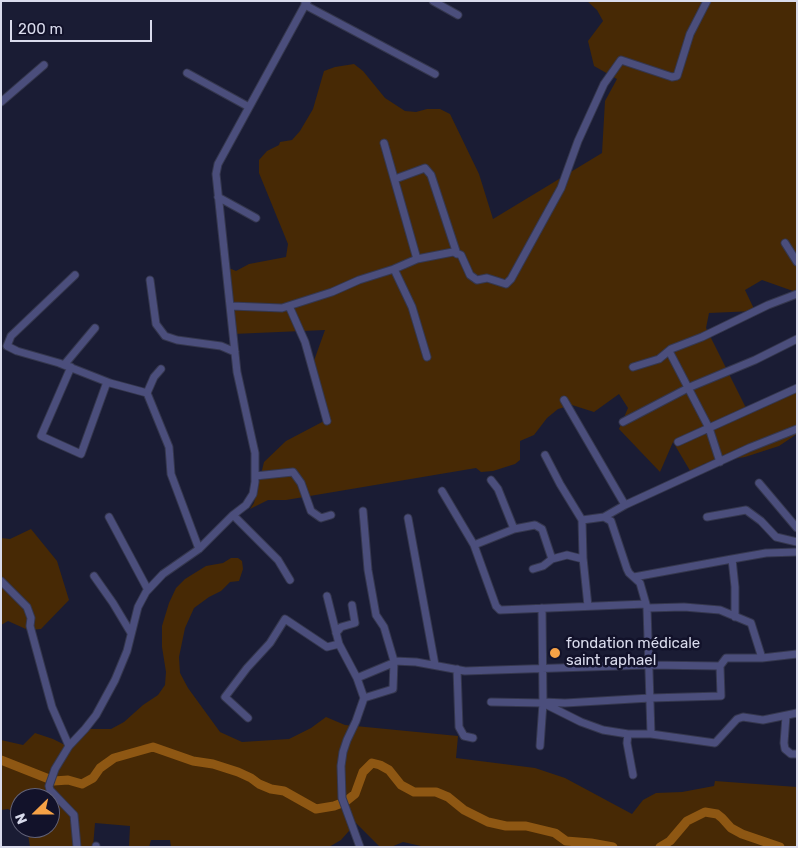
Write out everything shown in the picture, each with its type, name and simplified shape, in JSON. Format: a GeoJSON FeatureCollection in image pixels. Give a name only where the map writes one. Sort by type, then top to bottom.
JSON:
{"type":"FeatureCollection","features":[{"type":"Feature","properties":{"kind":"street"},"geometry":{"type":"LineString","coordinates":[[433,1],[458,15]]}},
{"type":"Feature","properties":{"kind":"street"},"geometry":{"type":"LineString","coordinates":[[231,306],[282,308],[332,292],[417,259],[453,252],[461,255],[470,275],[477,280],[487,278],[506,284],[511,280],[561,188],[578,141],[604,84],[621,60],[672,77],[677,76],[690,34],[707,1]]}},
{"type":"Feature","properties":{"kind":"street"},"geometry":{"type":"LineString","coordinates":[[76,847],[74,815],[50,790],[49,780],[69,746],[85,729],[104,700],[120,670],[138,608],[148,590],[164,574],[199,549],[233,515],[246,505],[253,494],[256,470],[254,445],[237,372],[218,197],[216,174],[218,164],[306,2],[435,74]]}},
{"type":"Feature","properties":{"kind":"street"},"geometry":{"type":"LineString","coordinates":[[1,102],[44,65]]}},
{"type":"Feature","properties":{"kind":"street"},"geometry":{"type":"LineString","coordinates":[[187,73],[249,107]]}},
{"type":"Feature","properties":{"kind":"street"},"geometry":{"type":"LineString","coordinates":[[384,143],[417,259]]}},
{"type":"Feature","properties":{"kind":"street"},"geometry":{"type":"LineString","coordinates":[[395,179],[425,168],[431,176],[458,254]]}},
{"type":"Feature","properties":{"kind":"street"},"geometry":{"type":"LineString","coordinates":[[218,197],[256,218]]}},
{"type":"Feature","properties":{"kind":"street"},"geometry":{"type":"LineString","coordinates":[[785,243],[797,262]]}},
{"type":"Feature","properties":{"kind":"street"},"geometry":{"type":"LineString","coordinates":[[394,269],[412,307],[427,357]]}},
{"type":"Feature","properties":{"kind":"street"},"geometry":{"type":"LineString","coordinates":[[75,275],[11,336],[7,346],[17,351],[67,366],[107,382],[147,393]]}},
{"type":"Feature","properties":{"kind":"street"},"geometry":{"type":"LineString","coordinates":[[150,280],[156,324],[166,336],[177,340],[221,346],[235,352]]}},
{"type":"Feature","properties":{"kind":"street"},"geometry":{"type":"LineString","coordinates":[[633,367],[659,359],[669,351],[768,305],[797,294]]}},
{"type":"Feature","properties":{"kind":"street"},"geometry":{"type":"LineString","coordinates":[[289,306],[305,342],[327,421]]}},
{"type":"Feature","properties":{"kind":"street"},"geometry":{"type":"LineString","coordinates":[[95,328],[67,366],[41,436],[81,454],[107,382]]}},
{"type":"Feature","properties":{"kind":"street"},"geometry":{"type":"LineString","coordinates":[[623,422],[688,388],[755,360],[797,339]]}},
{"type":"Feature","properties":{"kind":"street"},"geometry":{"type":"LineString","coordinates":[[669,351],[709,428],[720,462]]}},
{"type":"Feature","properties":{"kind":"street"},"geometry":{"type":"LineString","coordinates":[[161,369],[154,377],[147,393],[169,447],[172,474],[199,549]]}},
{"type":"Feature","properties":{"kind":"street"},"geometry":{"type":"LineString","coordinates":[[678,442],[797,388]]}},
{"type":"Feature","properties":{"kind":"street"},"geometry":{"type":"LineString","coordinates":[[564,400],[625,505]]}},
{"type":"Feature","properties":{"kind":"street"},"geometry":{"type":"LineString","coordinates":[[582,520],[604,517],[625,505],[797,429]]}},
{"type":"Feature","properties":{"kind":"street"},"geometry":{"type":"LineString","coordinates":[[545,455],[582,520],[583,560],[588,606]]}},
{"type":"Feature","properties":{"kind":"street"},"geometry":{"type":"LineString","coordinates":[[255,476],[293,472],[301,483],[311,511],[321,518],[331,514]]}},
{"type":"Feature","properties":{"kind":"street"},"geometry":{"type":"LineString","coordinates":[[491,480],[498,489],[514,529]]}},
{"type":"Feature","properties":{"kind":"street"},"geometry":{"type":"LineString","coordinates":[[759,483],[797,528]]}},
{"type":"Feature","properties":{"kind":"street"},"geometry":{"type":"LineString","coordinates":[[442,492],[474,545],[500,610],[588,606],[646,606],[724,611],[751,623],[762,658]]}},
{"type":"Feature","properties":{"kind":"street"},"geometry":{"type":"LineString","coordinates":[[707,517],[746,510],[761,521],[776,537],[797,542]]}},
{"type":"Feature","properties":{"kind":"street"},"geometry":{"type":"LineString","coordinates":[[363,511],[368,570],[376,615],[386,632],[394,661],[393,689],[364,698]]}},
{"type":"Feature","properties":{"kind":"street"},"geometry":{"type":"LineString","coordinates":[[233,515],[278,560],[290,580]]}},
{"type":"Feature","properties":{"kind":"street"},"geometry":{"type":"LineString","coordinates":[[109,517],[148,590]]}},
{"type":"Feature","properties":{"kind":"street"},"geometry":{"type":"LineString","coordinates":[[604,517],[611,521],[627,569],[640,583],[646,606],[651,734]]}},
{"type":"Feature","properties":{"kind":"street"},"geometry":{"type":"LineString","coordinates":[[408,518],[435,665]]}},
{"type":"Feature","properties":{"kind":"street"},"geometry":{"type":"LineString","coordinates":[[474,545],[514,529],[535,525],[542,529],[552,559]]}},
{"type":"Feature","properties":{"kind":"street"},"geometry":{"type":"LineString","coordinates":[[634,577],[766,553],[797,552]]}},
{"type":"Feature","properties":{"kind":"street"},"geometry":{"type":"LineString","coordinates":[[532,569],[542,566],[552,559],[567,555],[583,560]]}},
{"type":"Feature","properties":{"kind":"street"},"geometry":{"type":"LineString","coordinates":[[732,559],[735,587],[735,617]]}},
{"type":"Feature","properties":{"kind":"street"},"geometry":{"type":"LineString","coordinates":[[94,576],[113,602],[131,632]]}},
{"type":"Feature","properties":{"kind":"street"},"geometry":{"type":"LineString","coordinates":[[1,580],[27,607],[31,618],[30,626],[52,707],[69,746]]}},
{"type":"Feature","properties":{"kind":"street"},"geometry":{"type":"LineString","coordinates":[[327,596],[339,644],[357,678],[364,698],[347,740],[341,766],[343,802],[360,847]]}},
{"type":"Feature","properties":{"kind":"street"},"geometry":{"type":"LineString","coordinates":[[336,633],[341,627],[355,623],[352,605]]}},
{"type":"Feature","properties":{"kind":"street"},"geometry":{"type":"LineString","coordinates":[[540,746],[544,669],[542,608]]}},
{"type":"Feature","properties":{"kind":"street"},"geometry":{"type":"LineString","coordinates":[[248,718],[225,697],[247,668],[270,643],[286,619],[328,648],[339,644]]}},
{"type":"Feature","properties":{"kind":"street"},"geometry":{"type":"LineString","coordinates":[[491,702],[565,703],[721,696],[720,666],[726,658],[762,658],[797,654]]}},
{"type":"Feature","properties":{"kind":"street"},"geometry":{"type":"LineString","coordinates":[[357,678],[394,661],[435,665],[465,671],[720,666]]}},
{"type":"Feature","properties":{"kind":"street"},"geometry":{"type":"LineString","coordinates":[[457,669],[459,727],[464,736],[473,738]]}},
{"type":"Feature","properties":{"kind":"street"},"geometry":{"type":"LineString","coordinates":[[543,703],[581,722],[610,731],[628,734],[651,734],[715,743],[737,719],[743,716],[762,720],[797,713]]}},
{"type":"Feature","properties":{"kind":"street"},"geometry":{"type":"LineString","coordinates":[[786,716],[784,743],[788,753],[797,754]]}},
{"type":"Feature","properties":{"kind":"street"},"geometry":{"type":"LineString","coordinates":[[628,734],[627,743],[633,775]]}},
{"type":"Feature","properties":{"kind":"shaded area"},"geometry":{"type":"Polygon","coordinates":[[[587,1],[797,1],[797,289],[793,291],[762,280],[745,290],[755,311],[709,313],[706,328],[746,408],[797,387],[797,434],[779,446],[745,457],[703,464],[697,475],[692,474],[673,442],[660,472],[619,429],[628,408],[619,394],[594,412],[572,405],[558,409],[547,418],[534,435],[520,441],[520,460],[515,464],[493,471],[481,472],[476,468],[286,500],[268,500],[250,509],[254,503],[264,462],[286,441],[326,420],[311,369],[325,330],[233,334],[229,268],[236,271],[249,264],[286,257],[288,244],[259,173],[259,160],[267,151],[279,145],[280,142],[292,140],[300,131],[313,109],[324,71],[354,64],[363,71],[385,98],[405,111],[416,112],[427,109],[440,109],[450,114],[479,174],[493,219],[602,153],[605,101],[617,79],[594,66],[588,41],[603,21],[597,10],[587,1]]]}},
{"type":"Feature","properties":{"kind":"shaded area"},"geometry":{"type":"Polygon","coordinates":[[[31,529],[57,561],[69,600],[41,629],[28,630],[8,621],[1,625],[1,538],[10,539],[31,529]]]}},
{"type":"Feature","properties":{"kind":"shaded area"},"geometry":{"type":"Polygon","coordinates":[[[231,558],[238,558],[242,561],[243,569],[239,581],[230,582],[221,591],[194,608],[185,628],[179,657],[180,673],[188,688],[220,732],[242,742],[289,739],[311,728],[326,717],[345,725],[458,736],[456,758],[535,768],[565,778],[632,814],[643,800],[656,793],[682,792],[714,786],[715,781],[797,787],[797,847],[432,847],[403,842],[391,847],[380,847],[356,823],[341,840],[329,847],[171,847],[170,840],[151,840],[149,847],[129,847],[130,826],[95,823],[93,847],[30,847],[29,838],[60,838],[60,788],[10,788],[10,810],[1,810],[1,740],[23,745],[35,733],[71,748],[89,729],[111,729],[124,722],[158,695],[165,685],[166,672],[162,647],[162,626],[176,588],[185,579],[206,566],[223,563],[231,558]]]}},
{"type":"Feature","properties":{"kind":"waterway"},"geometry":{"type":"LineString","coordinates":[[1,760],[54,781],[68,780],[82,784],[93,778],[100,768],[114,758],[153,747],[193,761],[213,764],[238,772],[271,789],[284,791],[316,809],[342,803]]}},
{"type":"Feature","properties":{"kind":"waterway"},"geometry":{"type":"LineString","coordinates":[[345,802],[355,794],[363,772],[372,763],[389,770],[401,785],[414,792],[436,792],[448,797],[464,810],[488,822],[506,826],[526,826],[555,833],[566,841],[613,847]]}},
{"type":"Feature","properties":{"kind":"waterway"},"geometry":{"type":"LineString","coordinates":[[660,847],[670,841],[687,821],[705,812],[717,814],[731,828],[742,834],[780,847]]}},
{"type":"Feature","properties":{"kind":"place","name":"fondation médicale saint raphael"},"geometry":{"type":"Point","coordinates":[555,653]}}]}
